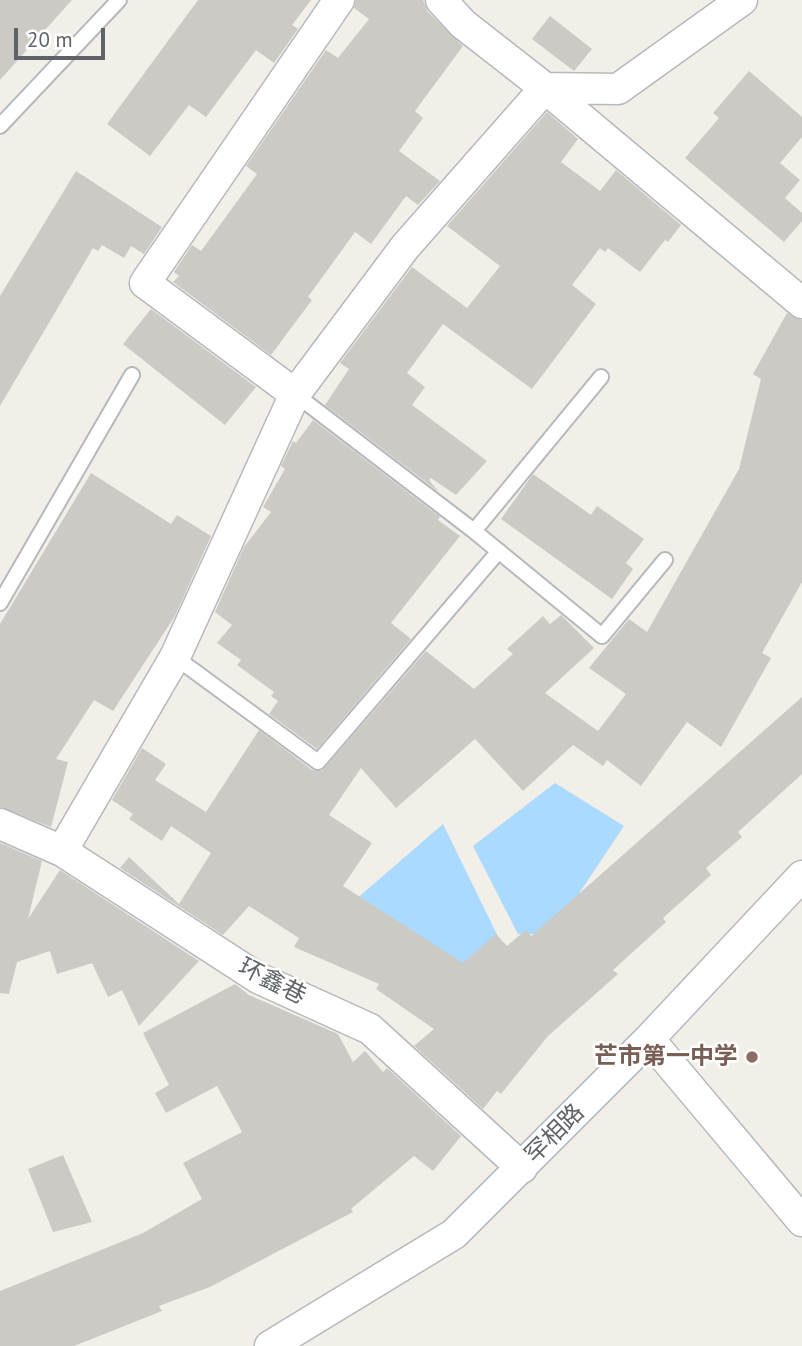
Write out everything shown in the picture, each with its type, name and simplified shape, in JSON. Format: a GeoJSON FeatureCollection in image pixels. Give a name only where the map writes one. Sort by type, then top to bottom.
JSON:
{"type":"FeatureCollection","features":[{"type":"Feature","properties":{"kind":"street"},"geometry":{"type":"LineString","coordinates":[[295,394],[145,283],[339,0]]}},
{"type":"Feature","properties":{"kind":"street"},"geometry":{"type":"LineString","coordinates":[[441,0],[463,24],[545,88],[802,303]]}},
{"type":"Feature","properties":{"kind":"street"},"geometry":{"type":"LineString","coordinates":[[62,851],[175,657],[295,394],[405,247],[545,88],[618,89],[742,0]]}},
{"type":"Feature","properties":{"kind":"street","name":"环鑫巷"},"geometry":{"type":"LineString","coordinates":[[0,824],[62,851],[258,978],[370,1029],[522,1168]]}},
{"type":"Feature","properties":{"kind":"street","name":"罕相路"},"geometry":{"type":"LineString","coordinates":[[270,1346],[454,1234],[649,1039],[802,876]]}},
{"type":"Feature","properties":{"kind":"street"},"geometry":{"type":"LineString","coordinates":[[649,1039],[802,1221]]}},
{"type":"Feature","properties":{"kind":"lane"},"geometry":{"type":"LineString","coordinates":[[0,126],[119,0]]}},
{"type":"Feature","properties":{"kind":"lane"},"geometry":{"type":"LineString","coordinates":[[0,603],[132,375]]}},
{"type":"Feature","properties":{"kind":"lane"},"geometry":{"type":"LineString","coordinates":[[474,531],[601,377]]}},
{"type":"Feature","properties":{"kind":"lane"},"geometry":{"type":"LineString","coordinates":[[295,394],[474,531],[602,636],[665,560]]}},
{"type":"Feature","properties":{"kind":"lane"},"geometry":{"type":"LineString","coordinates":[[175,657],[318,762],[499,551]]}},
{"type":"Feature","properties":{"kind":"water"},"geometry":{"type":"Polygon","coordinates":[[[555,783],[624,826],[552,934],[518,934],[473,846],[555,783]]]}},
{"type":"Feature","properties":{"kind":"water"},"geometry":{"type":"Polygon","coordinates":[[[443,824],[507,955],[465,979],[339,914],[443,824]]]}},
{"type":"Feature","properties":{"kind":"building"},"geometry":{"type":"Polygon","coordinates":[[[0,0],[72,0],[0,80],[0,0]]]}},
{"type":"Feature","properties":{"kind":"building"},"geometry":{"type":"Polygon","coordinates":[[[198,0],[311,0],[292,25],[298,29],[274,63],[256,50],[206,117],[189,105],[150,156],[107,124],[198,0]]]}},
{"type":"Feature","properties":{"kind":"building"},"geometry":{"type":"Polygon","coordinates":[[[356,0],[423,0],[428,12],[463,46],[415,111],[423,118],[399,151],[440,181],[418,205],[406,196],[371,244],[355,232],[308,297],[312,300],[271,355],[173,282],[179,276],[174,272],[192,245],[201,251],[257,174],[246,166],[326,50],[338,58],[369,19],[354,8],[356,0]]]}},
{"type":"Feature","properties":{"kind":"building"},"geometry":{"type":"Polygon","coordinates":[[[550,16],[592,49],[574,71],[532,39],[550,16]]]}},
{"type":"Feature","properties":{"kind":"building"},"geometry":{"type":"Polygon","coordinates":[[[749,71],[802,117],[802,137],[780,163],[800,180],[785,198],[802,213],[802,221],[784,242],[685,158],[719,118],[713,113],[749,71]]]}},
{"type":"Feature","properties":{"kind":"building"},"geometry":{"type":"Polygon","coordinates":[[[547,112],[578,139],[561,162],[600,191],[616,170],[681,225],[668,242],[665,240],[640,272],[608,248],[605,252],[600,248],[572,285],[596,304],[532,389],[443,324],[407,373],[425,387],[412,405],[487,461],[456,495],[431,478],[429,480],[439,492],[325,405],[349,369],[340,363],[412,267],[467,308],[500,266],[447,226],[547,112]]]}},
{"type":"Feature","properties":{"kind":"building"},"geometry":{"type":"Polygon","coordinates":[[[76,171],[162,227],[144,254],[131,246],[124,258],[102,245],[98,251],[93,248],[0,406],[0,296],[76,171]]]}},
{"type":"Feature","properties":{"kind":"building"},"geometry":{"type":"Polygon","coordinates":[[[151,309],[256,387],[225,425],[123,344],[151,309]]]}},
{"type":"Feature","properties":{"kind":"building"},"geometry":{"type":"Polygon","coordinates":[[[787,313],[802,320],[802,582],[762,653],[771,658],[721,747],[687,722],[641,786],[607,760],[603,766],[573,745],[523,791],[475,739],[396,808],[361,768],[329,815],[372,843],[343,886],[463,963],[496,934],[507,946],[526,930],[531,936],[802,697],[802,774],[738,832],[742,837],[706,868],[711,875],[663,918],[666,922],[613,970],[618,974],[548,1036],[501,1094],[497,1091],[483,1109],[414,1046],[434,1029],[376,989],[379,984],[294,947],[299,938],[249,906],[223,935],[120,868],[129,857],[179,904],[211,853],[171,826],[162,841],[129,819],[133,814],[112,800],[142,748],[166,764],[155,780],[206,812],[259,730],[312,770],[322,771],[426,651],[474,689],[513,654],[507,649],[543,616],[550,624],[561,615],[594,648],[545,693],[598,731],[626,694],[589,668],[629,619],[647,632],[739,469],[761,379],[753,374],[787,313]]]}},
{"type":"Feature","properties":{"kind":"building"},"geometry":{"type":"Polygon","coordinates":[[[313,420],[440,517],[438,520],[460,536],[391,623],[411,639],[317,749],[269,714],[278,701],[271,696],[274,692],[237,665],[241,660],[217,643],[232,625],[215,612],[244,547],[271,512],[263,507],[285,469],[281,466],[293,441],[296,443],[313,420]]]}},
{"type":"Feature","properties":{"kind":"building"},"geometry":{"type":"Polygon","coordinates":[[[91,473],[171,524],[177,515],[211,536],[175,616],[113,711],[94,700],[56,759],[68,762],[51,827],[0,807],[0,624],[91,473]]]}},
{"type":"Feature","properties":{"kind":"building"},"geometry":{"type":"Polygon","coordinates":[[[533,474],[591,515],[597,506],[644,539],[626,563],[633,569],[612,599],[501,519],[533,474]]]}},
{"type":"Feature","properties":{"kind":"building"},"geometry":{"type":"Polygon","coordinates":[[[0,843],[42,861],[28,919],[60,870],[199,961],[139,1026],[122,990],[108,997],[92,963],[57,974],[50,951],[17,962],[9,994],[0,993],[0,843]]]}},
{"type":"Feature","properties":{"kind":"building"},"geometry":{"type":"Polygon","coordinates":[[[235,984],[249,995],[338,1034],[353,1062],[365,1051],[383,1072],[387,1068],[461,1136],[433,1171],[414,1156],[351,1209],[353,1212],[210,1287],[159,1306],[162,1311],[74,1346],[0,1346],[0,1291],[143,1233],[202,1199],[183,1163],[242,1132],[217,1086],[166,1113],[155,1093],[169,1085],[143,1033],[235,984]]]}},
{"type":"Feature","properties":{"kind":"building"},"geometry":{"type":"Polygon","coordinates":[[[63,1155],[92,1222],[53,1232],[28,1169],[63,1155]]]}},
{"type":"Feature","properties":{"kind":"place","name":"芒市第一中学"},"geometry":{"type":"Point","coordinates":[752,1057]}}]}
